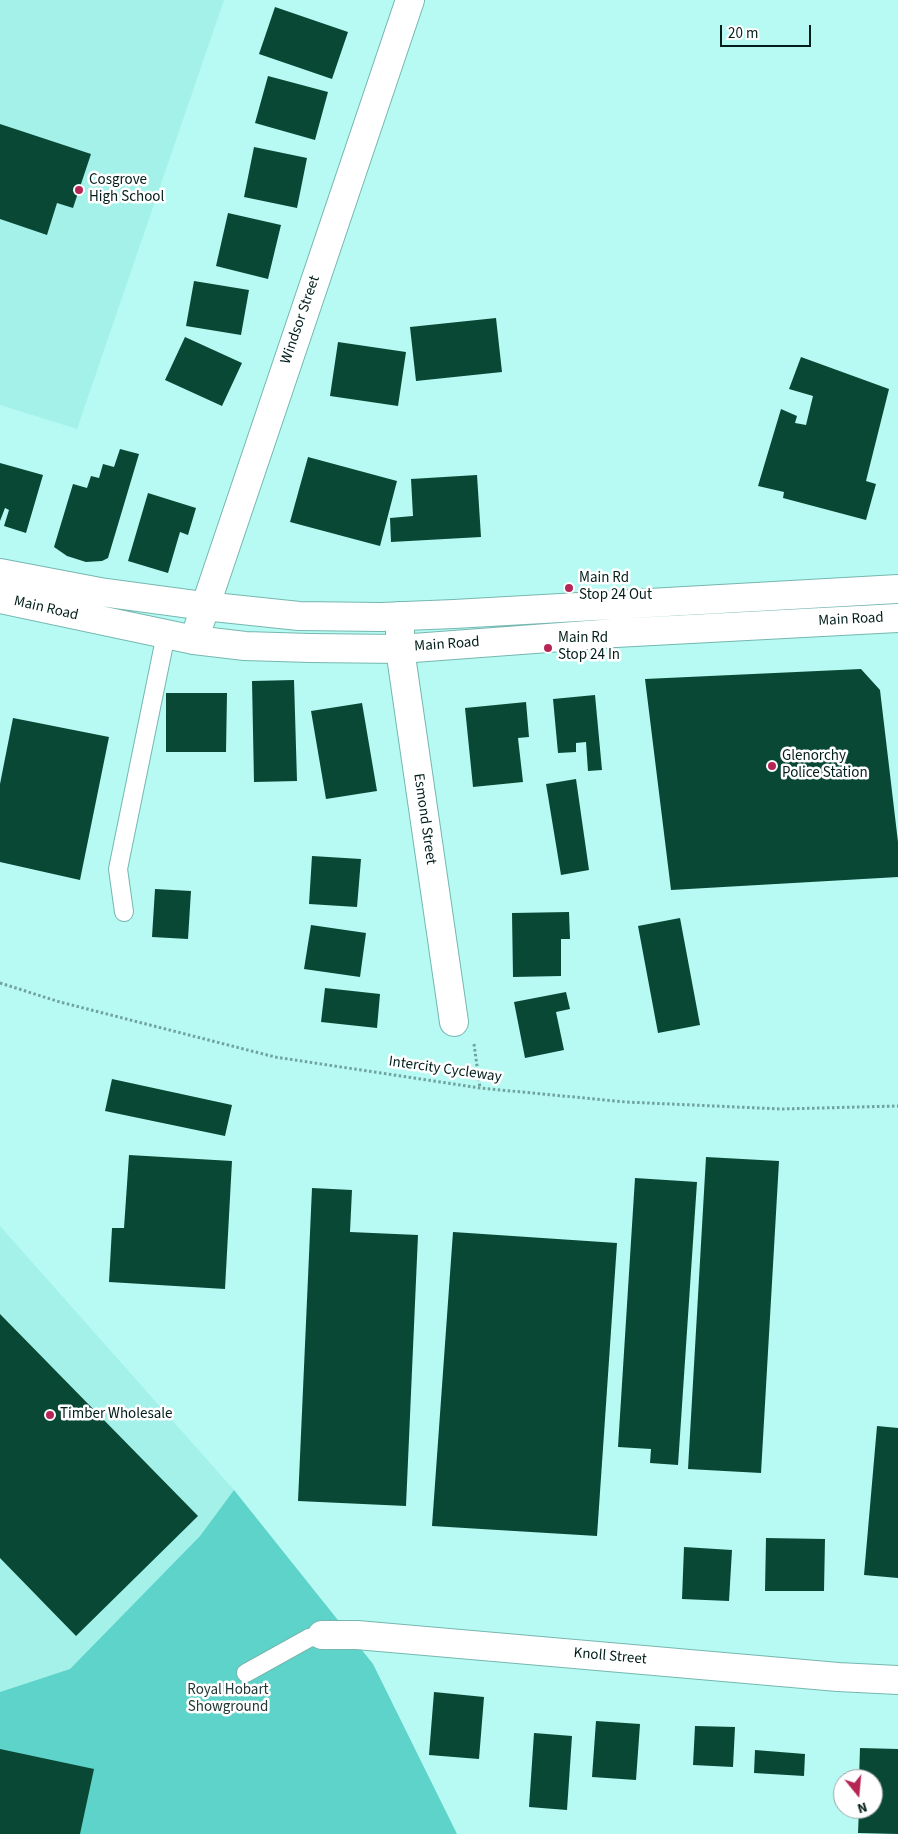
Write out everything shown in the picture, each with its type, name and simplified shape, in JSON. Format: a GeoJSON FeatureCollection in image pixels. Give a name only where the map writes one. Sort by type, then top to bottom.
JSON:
{"type":"FeatureCollection","features":[{"type":"Feature","properties":{"kind":"main road","name":"Windsor Street"},"geometry":{"type":"LineString","coordinates":[[194,640],[410,0]]}},
{"type":"Feature","properties":{"kind":"main road","name":"Main Road"},"geometry":{"type":"LineString","coordinates":[[0,573],[100,592],[299,616],[400,616],[898,589]]}},
{"type":"Feature","properties":{"kind":"main road","name":"Main Road"},"geometry":{"type":"LineString","coordinates":[[0,599],[194,640],[245,646],[400,649],[615,633],[898,618]]}},
{"type":"Feature","properties":{"kind":"main road","name":"Esmond Street"},"geometry":{"type":"LineString","coordinates":[[400,616],[400,649],[454,1022]]}},
{"type":"Feature","properties":{"kind":"main road","name":"Knoll Street"},"geometry":{"type":"LineString","coordinates":[[322,1635],[366,1636],[838,1677],[898,1680]]}},
{"type":"Feature","properties":{"kind":"lane"},"geometry":{"type":"LineString","coordinates":[[124,912],[118,869],[166,634]]}},
{"type":"Feature","properties":{"kind":"lane"},"geometry":{"type":"LineString","coordinates":[[246,1673],[309,1638],[322,1635]]}},
{"type":"Feature","properties":{"kind":"path","name":"Intercity Cycleway"},"geometry":{"type":"LineString","coordinates":[[0,983],[60,1002],[275,1057],[480,1088],[626,1102],[781,1109],[898,1106]]}},
{"type":"Feature","properties":{"kind":"path"},"geometry":{"type":"LineString","coordinates":[[454,1022],[474,1044],[480,1088]]}},
{"type":"Feature","properties":{"kind":"shaded area","name":"Cosgrove High School"},"geometry":{"type":"Polygon","coordinates":[[[0,0],[224,0],[77,429],[0,405],[0,0]]]}},
{"type":"Feature","properties":{"kind":"shaded area"},"geometry":{"type":"Polygon","coordinates":[[[0,1226],[234,1490],[200,1536],[70,1669],[0,1692],[0,1226]]]}},
{"type":"Feature","properties":{"kind":"green space","name":"Royal Hobart Showground"},"geometry":{"type":"Polygon","coordinates":[[[234,1490],[373,1664],[457,1834],[0,1834],[0,1692],[70,1669],[200,1536],[234,1490]]]}},
{"type":"Feature","properties":{"kind":"building"},"geometry":{"type":"Polygon","coordinates":[[[275,7],[348,32],[332,79],[259,54],[275,7]]]}},
{"type":"Feature","properties":{"kind":"building"},"geometry":{"type":"Polygon","coordinates":[[[268,76],[328,92],[315,140],[255,123],[268,76]]]}},
{"type":"Feature","properties":{"kind":"building"},"geometry":{"type":"Polygon","coordinates":[[[0,124],[91,154],[73,208],[57,203],[47,235],[0,219],[0,124]]]}},
{"type":"Feature","properties":{"kind":"building"},"geometry":{"type":"Polygon","coordinates":[[[254,147],[307,158],[297,208],[244,197],[254,147]]]}},
{"type":"Feature","properties":{"kind":"building"},"geometry":{"type":"Polygon","coordinates":[[[228,213],[281,225],[268,279],[216,266],[228,213]]]}},
{"type":"Feature","properties":{"kind":"building"},"geometry":{"type":"Polygon","coordinates":[[[194,281],[249,290],[241,335],[186,326],[194,281]]]}},
{"type":"Feature","properties":{"kind":"building"},"geometry":{"type":"Polygon","coordinates":[[[496,318],[502,372],[416,381],[410,327],[496,318]]]}},
{"type":"Feature","properties":{"kind":"building"},"geometry":{"type":"Polygon","coordinates":[[[185,337],[242,363],[222,406],[165,380],[185,337]]]}},
{"type":"Feature","properties":{"kind":"building"},"geometry":{"type":"Polygon","coordinates":[[[338,342],[406,352],[398,406],[330,396],[338,342]]]}},
{"type":"Feature","properties":{"kind":"building"},"geometry":{"type":"Polygon","coordinates":[[[801,357],[889,389],[866,481],[876,484],[866,520],[783,498],[784,492],[758,486],[781,409],[797,416],[795,423],[806,425],[813,396],[789,389],[801,357]]]}},
{"type":"Feature","properties":{"kind":"building"},"geometry":{"type":"Polygon","coordinates":[[[120,449],[139,454],[108,558],[102,561],[86,562],[67,556],[54,547],[73,484],[87,488],[91,476],[99,478],[103,464],[114,467],[120,449]]]}},
{"type":"Feature","properties":{"kind":"building"},"geometry":{"type":"Polygon","coordinates":[[[308,457],[397,481],[380,546],[290,522],[308,457]]]}},
{"type":"Feature","properties":{"kind":"building"},"geometry":{"type":"Polygon","coordinates":[[[0,463],[43,475],[26,533],[4,526],[9,510],[5,508],[0,521],[0,463]]]}},
{"type":"Feature","properties":{"kind":"building"},"geometry":{"type":"Polygon","coordinates":[[[477,475],[481,537],[391,542],[390,518],[413,516],[411,479],[477,475]]]}},
{"type":"Feature","properties":{"kind":"building"},"geometry":{"type":"Polygon","coordinates":[[[148,493],[196,508],[188,535],[180,532],[168,573],[128,561],[148,493]]]}},
{"type":"Feature","properties":{"kind":"building","name":"Glenorchy Police Station"},"geometry":{"type":"Polygon","coordinates":[[[861,669],[880,690],[898,842],[898,877],[671,890],[645,679],[861,669]]]}},
{"type":"Feature","properties":{"kind":"building"},"geometry":{"type":"Polygon","coordinates":[[[294,680],[297,781],[254,782],[252,681],[294,680]]]}},
{"type":"Feature","properties":{"kind":"building"},"geometry":{"type":"Polygon","coordinates":[[[166,693],[227,693],[226,752],[166,752],[166,693]]]}},
{"type":"Feature","properties":{"kind":"building"},"geometry":{"type":"Polygon","coordinates":[[[595,695],[602,770],[588,771],[586,742],[576,743],[576,752],[558,753],[553,699],[595,695]]]}},
{"type":"Feature","properties":{"kind":"building"},"geometry":{"type":"Polygon","coordinates":[[[526,702],[529,737],[518,738],[523,782],[473,787],[465,708],[526,702]]]}},
{"type":"Feature","properties":{"kind":"building"},"geometry":{"type":"Polygon","coordinates":[[[362,703],[377,791],[326,799],[311,711],[362,703]]]}},
{"type":"Feature","properties":{"kind":"building"},"geometry":{"type":"Polygon","coordinates":[[[13,718],[109,737],[80,880],[0,862],[0,784],[13,718]]]}},
{"type":"Feature","properties":{"kind":"building"},"geometry":{"type":"Polygon","coordinates":[[[576,779],[589,870],[561,875],[546,784],[576,779]]]}},
{"type":"Feature","properties":{"kind":"building"},"geometry":{"type":"Polygon","coordinates":[[[312,856],[361,859],[357,907],[309,904],[312,856]]]}},
{"type":"Feature","properties":{"kind":"building"},"geometry":{"type":"Polygon","coordinates":[[[155,889],[191,891],[188,939],[152,937],[155,889]]]}},
{"type":"Feature","properties":{"kind":"building"},"geometry":{"type":"Polygon","coordinates":[[[569,912],[570,939],[561,939],[561,976],[513,977],[512,913],[569,912]]]}},
{"type":"Feature","properties":{"kind":"building"},"geometry":{"type":"Polygon","coordinates":[[[680,918],[700,1025],[658,1033],[638,926],[680,918]]]}},
{"type":"Feature","properties":{"kind":"building"},"geometry":{"type":"Polygon","coordinates":[[[311,925],[366,933],[360,977],[304,969],[311,925]]]}},
{"type":"Feature","properties":{"kind":"building"},"geometry":{"type":"Polygon","coordinates":[[[325,988],[380,994],[377,1028],[321,1022],[325,988]]]}},
{"type":"Feature","properties":{"kind":"building"},"geometry":{"type":"Polygon","coordinates":[[[566,992],[570,1009],[556,1012],[564,1050],[525,1058],[514,1002],[566,992]]]}},
{"type":"Feature","properties":{"kind":"building"},"geometry":{"type":"Polygon","coordinates":[[[112,1079],[232,1105],[225,1136],[105,1111],[112,1079]]]}},
{"type":"Feature","properties":{"kind":"building"},"geometry":{"type":"Polygon","coordinates":[[[129,1155],[232,1161],[225,1289],[109,1282],[112,1228],[124,1228],[129,1155]]]}},
{"type":"Feature","properties":{"kind":"building"},"geometry":{"type":"Polygon","coordinates":[[[706,1157],[779,1161],[761,1473],[688,1469],[706,1157]]]}},
{"type":"Feature","properties":{"kind":"building"},"geometry":{"type":"Polygon","coordinates":[[[635,1178],[697,1182],[678,1465],[650,1463],[651,1449],[618,1447],[635,1178]]]}},
{"type":"Feature","properties":{"kind":"building"},"geometry":{"type":"Polygon","coordinates":[[[312,1188],[352,1190],[350,1232],[418,1235],[406,1506],[298,1501],[312,1188]]]}},
{"type":"Feature","properties":{"kind":"building"},"geometry":{"type":"Polygon","coordinates":[[[453,1232],[617,1243],[597,1536],[432,1526],[453,1232]]]}},
{"type":"Feature","properties":{"kind":"building","name":"Timber Wholesale"},"geometry":{"type":"Polygon","coordinates":[[[0,1314],[198,1516],[76,1636],[0,1558],[0,1314]]]}},
{"type":"Feature","properties":{"kind":"building"},"geometry":{"type":"Polygon","coordinates":[[[877,1426],[898,1428],[898,1578],[864,1575],[877,1426]]]}},
{"type":"Feature","properties":{"kind":"building"},"geometry":{"type":"Polygon","coordinates":[[[766,1538],[825,1539],[824,1591],[765,1591],[766,1538]]]}},
{"type":"Feature","properties":{"kind":"building"},"geometry":{"type":"Polygon","coordinates":[[[684,1547],[732,1550],[729,1601],[682,1599],[684,1547]]]}},
{"type":"Feature","properties":{"kind":"building"},"geometry":{"type":"Polygon","coordinates":[[[434,1692],[484,1697],[479,1759],[429,1755],[434,1692]]]}},
{"type":"Feature","properties":{"kind":"building"},"geometry":{"type":"Polygon","coordinates":[[[596,1721],[640,1724],[636,1780],[592,1777],[596,1721]]]}},
{"type":"Feature","properties":{"kind":"building"},"geometry":{"type":"Polygon","coordinates":[[[695,1726],[735,1727],[733,1767],[693,1765],[695,1726]]]}},
{"type":"Feature","properties":{"kind":"building"},"geometry":{"type":"Polygon","coordinates":[[[534,1733],[572,1736],[567,1810],[529,1807],[534,1733]]]}},
{"type":"Feature","properties":{"kind":"building"},"geometry":{"type":"Polygon","coordinates":[[[860,1748],[898,1749],[898,1834],[858,1833],[859,1819],[883,1819],[883,1769],[859,1769],[860,1748]]]}},
{"type":"Feature","properties":{"kind":"building"},"geometry":{"type":"Polygon","coordinates":[[[0,1749],[94,1769],[80,1834],[0,1834],[0,1749]]]}},
{"type":"Feature","properties":{"kind":"building"},"geometry":{"type":"Polygon","coordinates":[[[755,1750],[805,1754],[804,1776],[754,1773],[755,1750]]]}},
{"type":"Feature","properties":{"kind":"place","name":"Cosgrove High School"},"geometry":{"type":"Point","coordinates":[79,190]}},
{"type":"Feature","properties":{"kind":"place","name":"Main Rd Stop 24 Out"},"geometry":{"type":"Point","coordinates":[569,588]}},
{"type":"Feature","properties":{"kind":"place","name":"Main Rd Stop 24 In"},"geometry":{"type":"Point","coordinates":[548,648]}},
{"type":"Feature","properties":{"kind":"place","name":"Glenorchy Police Station"},"geometry":{"type":"Point","coordinates":[772,766]}},
{"type":"Feature","properties":{"kind":"place","name":"Timber Wholesale"},"geometry":{"type":"Point","coordinates":[50,1415]}}]}
